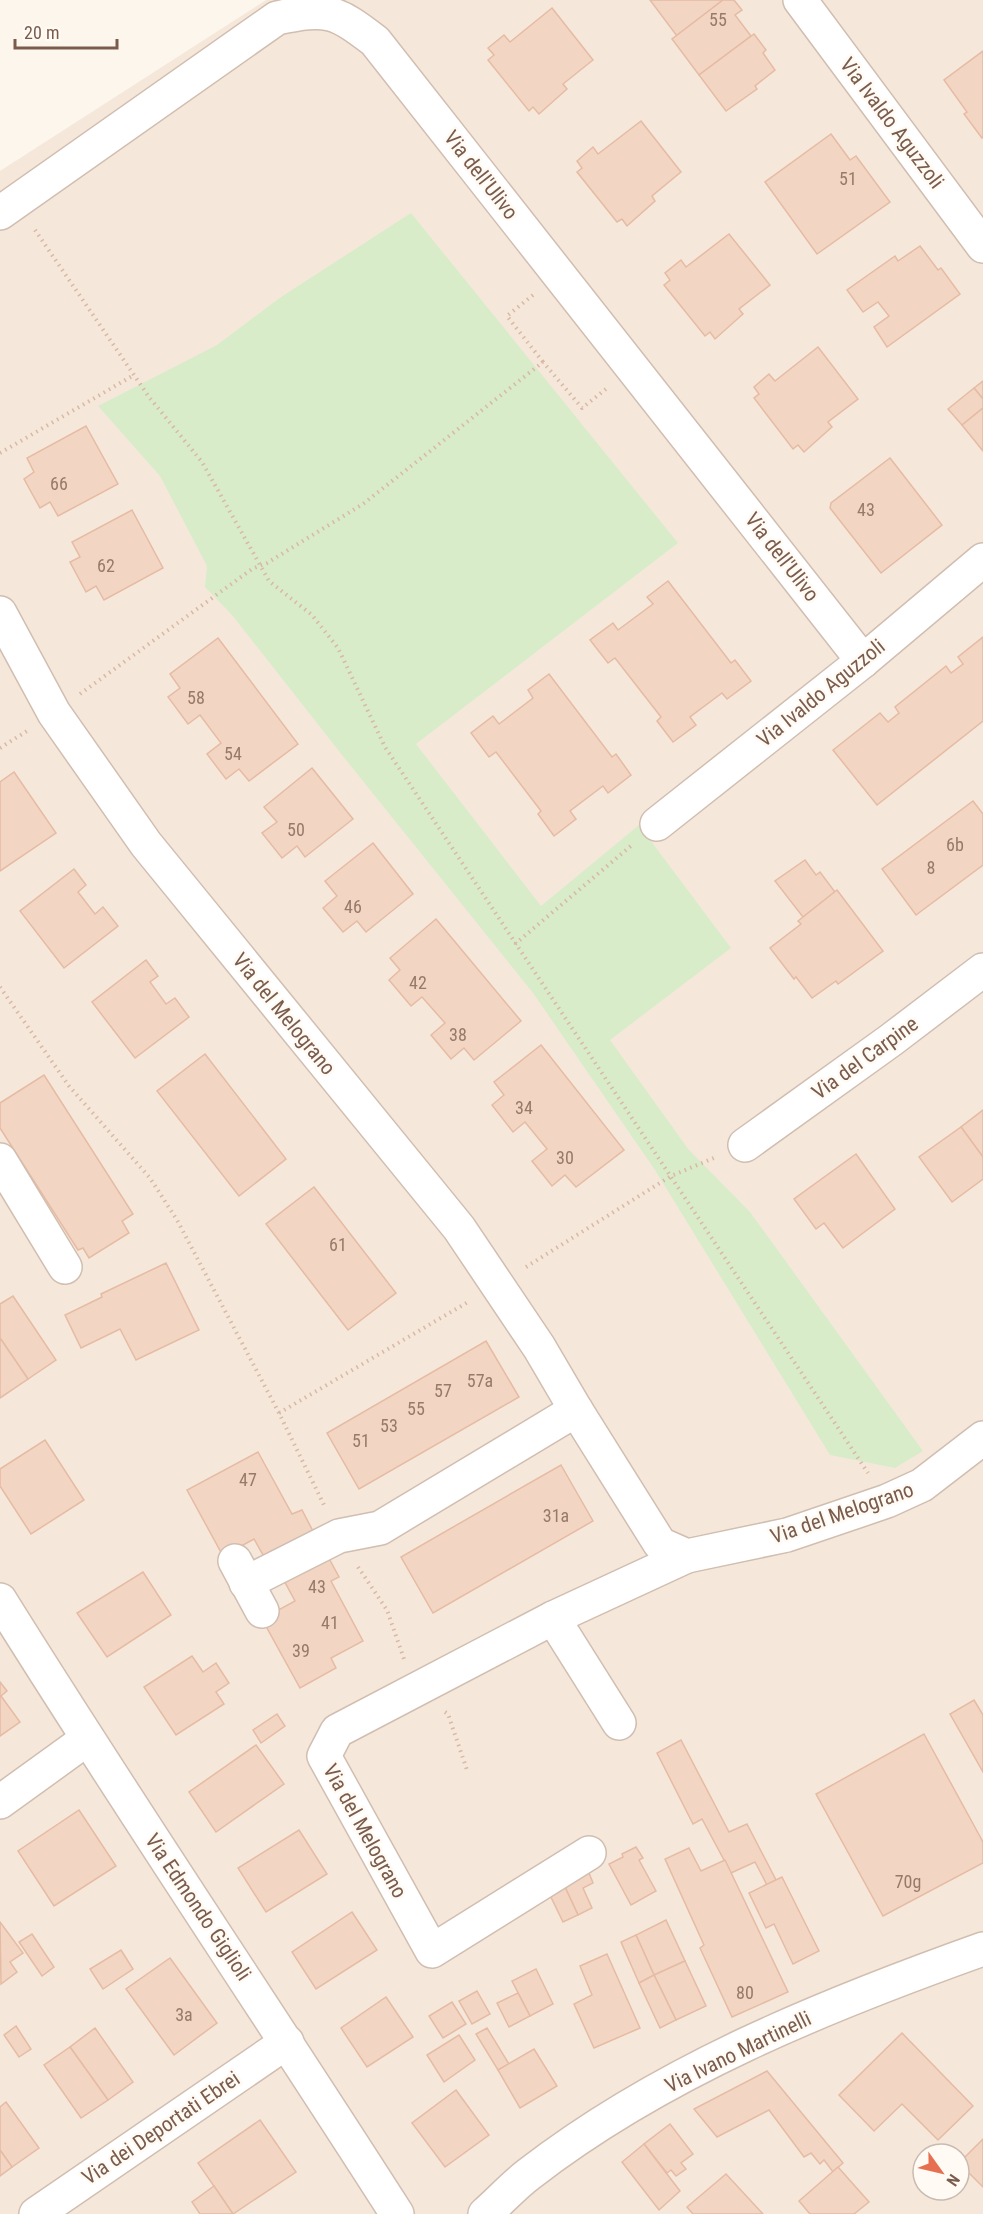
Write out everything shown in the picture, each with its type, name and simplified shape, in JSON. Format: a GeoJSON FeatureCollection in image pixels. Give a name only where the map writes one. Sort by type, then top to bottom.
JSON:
{"type":"FeatureCollection","features":[{"type":"Feature","properties":{"kind":"street","name":"Via Ivaldo Aguzzoli"},"geometry":{"type":"LineString","coordinates":[[800,0],[983,246]]}},
{"type":"Feature","properties":{"kind":"street","name":"Via dell'Ulivo"},"geometry":{"type":"LineString","coordinates":[[8,207],[277,18],[310,12],[331,12],[349,20],[375,41],[863,661]]}},
{"type":"Feature","properties":{"kind":"street","name":"Via Ivaldo Aguzzoli"},"geometry":{"type":"LineString","coordinates":[[657,824],[863,661],[983,560]]}},
{"type":"Feature","properties":{"kind":"street","name":"Via del Melograno"},"geometry":{"type":"LineString","coordinates":[[0,613],[54,713],[146,844],[459,1228],[539,1347],[660,1544],[687,1556]]}},
{"type":"Feature","properties":{"kind":"street","name":"Via del Carpine"},"geometry":{"type":"LineString","coordinates":[[745,1146],[983,970]]}},
{"type":"Feature","properties":{"kind":"street"},"geometry":{"type":"LineString","coordinates":[[0,1160],[65,1267]]}},
{"type":"Feature","properties":{"kind":"street"},"geometry":{"type":"LineString","coordinates":[[248,1585],[339,1536],[380,1528],[576,1410]]}},
{"type":"Feature","properties":{"kind":"street","name":"Via del Melograno"},"geometry":{"type":"LineString","coordinates":[[589,1853],[432,1951],[324,1756],[337,1731],[553,1618],[687,1556],[787,1535],[887,1502],[922,1485],[983,1438]]}},
{"type":"Feature","properties":{"kind":"street","name":"Via Edmondo Giglioli"},"geometry":{"type":"LineString","coordinates":[[0,1600],[87,1739],[398,2214]]}},
{"type":"Feature","properties":{"kind":"street"},"geometry":{"type":"LineString","coordinates":[[553,1618],[619,1723]]}},
{"type":"Feature","properties":{"kind":"street"},"geometry":{"type":"LineString","coordinates":[[0,1802],[87,1739]]}},
{"type":"Feature","properties":{"kind":"street","name":"Via Ivano Martinelli"},"geometry":{"type":"LineString","coordinates":[[485,2214],[528,2175],[608,2119],[717,2057],[896,1980],[983,1949]]}},
{"type":"Feature","properties":{"kind":"street","name":"Via dei Deportati Ebrei"},"geometry":{"type":"LineString","coordinates":[[36,2214],[287,2042]]}},
{"type":"Feature","properties":{"kind":"path"},"geometry":{"type":"LineString","coordinates":[[8,207],[149,397],[202,462],[269,581],[312,615],[338,648],[385,747],[887,1502]]}},
{"type":"Feature","properties":{"kind":"path"},"geometry":{"type":"LineString","coordinates":[[0,748],[54,713],[259,566],[363,504],[543,362],[582,408],[632,367]]}},
{"type":"Feature","properties":{"kind":"path"},"geometry":{"type":"LineString","coordinates":[[0,453],[134,375]]}},
{"type":"Feature","properties":{"kind":"path"},"geometry":{"type":"LineString","coordinates":[[516,944],[657,824]]}},
{"type":"Feature","properties":{"kind":"path"},"geometry":{"type":"LineString","coordinates":[[0,987],[69,1086],[150,1178],[177,1220],[279,1413],[346,1550],[387,1610],[415,1690],[448,1714],[467,1770]]}},
{"type":"Feature","properties":{"kind":"path"},"geometry":{"type":"LineString","coordinates":[[671,1176],[745,1146]]}},
{"type":"Feature","properties":{"kind":"shaded area"},"geometry":{"type":"Polygon","coordinates":[[[266,0],[983,0],[983,2214],[0,2214],[0,171],[266,0]]]}},
{"type":"Feature","properties":{"kind":"green space"},"geometry":{"type":"Polygon","coordinates":[[[411,213],[678,543],[416,744],[541,906],[639,825],[731,948],[610,1040],[689,1150],[750,1212],[923,1451],[895,1468],[830,1455],[655,1170],[533,993],[232,615],[205,587],[207,566],[160,476],[98,406],[217,345],[281,297],[411,213]]]}},
{"type":"Feature","properties":{"kind":"building"},"geometry":{"type":"Polygon","coordinates":[[[650,0],[723,0],[677,36],[650,0]]]}},
{"type":"Feature","properties":{"kind":"building"},"geometry":{"type":"Polygon","coordinates":[[[723,0],[734,0],[742,10],[735,15],[751,36],[699,75],[672,39],[723,0]]]}},
{"type":"Feature","properties":{"kind":"building"},"geometry":{"type":"Polygon","coordinates":[[[552,8],[593,60],[563,84],[567,89],[539,114],[533,107],[529,111],[488,60],[494,55],[488,48],[504,35],[510,42],[552,8]]]}},
{"type":"Feature","properties":{"kind":"building"},"geometry":{"type":"Polygon","coordinates":[[[754,34],[766,50],[763,53],[775,70],[755,86],[757,89],[726,111],[699,75],[754,34]]]}},
{"type":"Feature","properties":{"kind":"building"},"geometry":{"type":"Polygon","coordinates":[[[983,51],[982,138],[964,114],[967,112],[944,80],[983,51]]]}},
{"type":"Feature","properties":{"kind":"building"},"geometry":{"type":"Polygon","coordinates":[[[641,121],[681,172],[652,196],[655,201],[627,226],[622,219],[617,222],[577,172],[582,168],[577,161],[593,147],[598,154],[641,121]]]}},
{"type":"Feature","properties":{"kind":"building"},"geometry":{"type":"Polygon","coordinates":[[[831,134],[850,160],[856,156],[890,202],[817,254],[765,182],[831,134]]]}},
{"type":"Feature","properties":{"kind":"building"},"geometry":{"type":"Polygon","coordinates":[[[729,234],[770,285],[739,309],[743,314],[715,339],[710,332],[705,336],[664,285],[670,280],[665,273],[681,260],[686,267],[729,234]]]}},
{"type":"Feature","properties":{"kind":"building"},"geometry":{"type":"Polygon","coordinates":[[[920,246],[938,270],[941,268],[960,294],[887,347],[874,327],[889,316],[878,302],[863,312],[847,290],[895,256],[898,261],[920,246]]]}},
{"type":"Feature","properties":{"kind":"building"},"geometry":{"type":"Polygon","coordinates":[[[818,347],[858,399],[828,422],[832,427],[804,452],[798,445],[793,449],[754,398],[759,394],[754,387],[769,374],[775,381],[818,347]]]}},
{"type":"Feature","properties":{"kind":"building"},"geometry":{"type":"Polygon","coordinates":[[[983,381],[983,399],[974,388],[983,381]]]}},
{"type":"Feature","properties":{"kind":"building"},"geometry":{"type":"Polygon","coordinates":[[[974,388],[983,399],[983,408],[962,425],[948,409],[974,388]]]}},
{"type":"Feature","properties":{"kind":"building"},"geometry":{"type":"Polygon","coordinates":[[[983,408],[983,451],[962,425],[983,408]]]}},
{"type":"Feature","properties":{"kind":"building"},"geometry":{"type":"Polygon","coordinates":[[[86,426],[118,484],[58,516],[50,502],[40,508],[24,479],[34,472],[27,458],[86,426]]]}},
{"type":"Feature","properties":{"kind":"building"},"geometry":{"type":"Polygon","coordinates":[[[890,458],[942,525],[881,573],[830,508],[831,503],[890,458]]]}},
{"type":"Feature","properties":{"kind":"building"},"geometry":{"type":"Polygon","coordinates":[[[132,510],[163,568],[104,600],[96,586],[86,592],[70,562],[80,557],[72,542],[132,510]]]}},
{"type":"Feature","properties":{"kind":"building"},"geometry":{"type":"Polygon","coordinates":[[[668,581],[731,663],[735,660],[751,681],[727,699],[722,693],[690,717],[696,725],[673,742],[657,721],[661,717],[615,658],[608,663],[590,640],[613,623],[618,630],[653,604],[647,597],[668,581]]]}},
{"type":"Feature","properties":{"kind":"building"},"geometry":{"type":"Polygon","coordinates":[[[983,637],[983,721],[877,805],[833,750],[880,713],[888,722],[899,713],[895,707],[946,666],[951,673],[963,664],[958,657],[983,637]]]}},
{"type":"Feature","properties":{"kind":"building"},"geometry":{"type":"Polygon","coordinates":[[[218,638],[298,744],[249,781],[239,769],[226,779],[207,754],[221,743],[200,715],[188,724],[168,697],[180,688],[170,674],[218,638]]]}},
{"type":"Feature","properties":{"kind":"building"},"geometry":{"type":"Polygon","coordinates":[[[549,674],[612,757],[616,754],[631,775],[608,793],[603,786],[570,811],[576,819],[554,836],[538,814],[541,811],[496,752],[489,757],[471,733],[493,716],[499,724],[533,698],[528,690],[549,674]]]}},
{"type":"Feature","properties":{"kind":"building"},"geometry":{"type":"Polygon","coordinates":[[[312,768],[353,819],[305,857],[297,846],[282,858],[262,833],[277,822],[264,807],[312,768]]]}},
{"type":"Feature","properties":{"kind":"building"},"geometry":{"type":"Polygon","coordinates":[[[14,772],[56,833],[0,871],[0,782],[14,772]]]}},
{"type":"Feature","properties":{"kind":"building"},"geometry":{"type":"Polygon","coordinates":[[[973,801],[983,814],[983,865],[916,915],[882,869],[973,801]]]}},
{"type":"Feature","properties":{"kind":"building"},"geometry":{"type":"Polygon","coordinates":[[[373,843],[413,894],[366,932],[357,921],[343,932],[323,908],[337,896],[325,881],[373,843]]]}},
{"type":"Feature","properties":{"kind":"building"},"geometry":{"type":"Polygon","coordinates":[[[805,860],[816,875],[820,872],[835,892],[803,917],[775,881],[805,860]]]}},
{"type":"Feature","properties":{"kind":"building"},"geometry":{"type":"Polygon","coordinates":[[[74,869],[86,885],[78,892],[95,914],[103,907],[118,926],[64,968],[20,911],[74,869]]]}},
{"type":"Feature","properties":{"kind":"building"},"geometry":{"type":"Polygon","coordinates":[[[837,890],[883,951],[838,984],[836,981],[812,998],[770,948],[801,924],[798,921],[837,890]]]}},
{"type":"Feature","properties":{"kind":"building"},"geometry":{"type":"Polygon","coordinates":[[[436,919],[521,1021],[474,1060],[464,1048],[451,1059],[431,1035],[445,1023],[422,997],[411,1006],[389,980],[400,970],[390,958],[436,919]]]}},
{"type":"Feature","properties":{"kind":"building"},"geometry":{"type":"Polygon","coordinates":[[[146,960],[158,976],[150,982],[166,1004],[175,998],[189,1017],[135,1058],[92,1002],[146,960]]]}},
{"type":"Feature","properties":{"kind":"building"},"geometry":{"type":"Polygon","coordinates":[[[541,1045],[624,1150],[576,1187],[565,1175],[552,1186],[532,1161],[547,1149],[525,1122],[513,1132],[492,1105],[504,1095],[494,1082],[541,1045]]]}},
{"type":"Feature","properties":{"kind":"building"},"geometry":{"type":"Polygon","coordinates":[[[205,1054],[286,1159],[239,1196],[157,1091],[205,1054]]]}},
{"type":"Feature","properties":{"kind":"building"},"geometry":{"type":"Polygon","coordinates":[[[44,1075],[133,1214],[122,1221],[129,1233],[89,1258],[83,1248],[78,1250],[0,1128],[0,1103],[44,1075]]]}},
{"type":"Feature","properties":{"kind":"building"},"geometry":{"type":"Polygon","coordinates":[[[983,1110],[983,1157],[961,1127],[983,1110]]]}},
{"type":"Feature","properties":{"kind":"building"},"geometry":{"type":"Polygon","coordinates":[[[961,1127],[983,1157],[983,1179],[952,1202],[919,1157],[961,1127]]]}},
{"type":"Feature","properties":{"kind":"building"},"geometry":{"type":"Polygon","coordinates":[[[856,1154],[895,1209],[843,1248],[824,1223],[816,1229],[794,1199],[856,1154]]]}},
{"type":"Feature","properties":{"kind":"building"},"geometry":{"type":"Polygon","coordinates":[[[314,1187],[396,1293],[348,1330],[266,1224],[314,1187]]]}},
{"type":"Feature","properties":{"kind":"building"},"geometry":{"type":"Polygon","coordinates":[[[166,1263],[199,1330],[136,1360],[120,1329],[81,1348],[65,1315],[102,1297],[101,1294],[166,1263]]]}},
{"type":"Feature","properties":{"kind":"building"},"geometry":{"type":"Polygon","coordinates":[[[13,1296],[56,1360],[28,1379],[0,1338],[0,1304],[13,1296]]]}},
{"type":"Feature","properties":{"kind":"building"},"geometry":{"type":"Polygon","coordinates":[[[0,1338],[28,1379],[0,1398],[0,1338]]]}},
{"type":"Feature","properties":{"kind":"building"},"geometry":{"type":"Polygon","coordinates":[[[486,1341],[519,1397],[359,1489],[327,1433],[486,1341]]]}},
{"type":"Feature","properties":{"kind":"building"},"geometry":{"type":"Polygon","coordinates":[[[45,1440],[84,1500],[31,1534],[0,1486],[0,1469],[45,1440]]]}},
{"type":"Feature","properties":{"kind":"building"},"geometry":{"type":"Polygon","coordinates":[[[258,1452],[292,1514],[302,1510],[315,1535],[267,1562],[254,1539],[223,1556],[187,1490],[258,1452]]]}},
{"type":"Feature","properties":{"kind":"building"},"geometry":{"type":"Polygon","coordinates":[[[561,1465],[593,1521],[433,1613],[401,1557],[561,1465]]]}},
{"type":"Feature","properties":{"kind":"building"},"geometry":{"type":"Polygon","coordinates":[[[325,1551],[339,1577],[331,1581],[363,1641],[331,1658],[336,1668],[300,1688],[262,1619],[295,1601],[281,1575],[325,1551]]]}},
{"type":"Feature","properties":{"kind":"building"},"geometry":{"type":"Polygon","coordinates":[[[143,1572],[171,1615],[107,1657],[77,1613],[143,1572]]]}},
{"type":"Feature","properties":{"kind":"building"},"geometry":{"type":"Polygon","coordinates":[[[192,1656],[203,1672],[216,1663],[229,1683],[216,1692],[224,1704],[176,1735],[144,1687],[192,1656]]]}},
{"type":"Feature","properties":{"kind":"building"},"geometry":{"type":"Polygon","coordinates":[[[0,1682],[7,1691],[1,1696],[20,1722],[0,1736],[0,1682]]]}},
{"type":"Feature","properties":{"kind":"building"},"geometry":{"type":"Polygon","coordinates":[[[974,1700],[983,1715],[983,1772],[950,1714],[974,1700]]]}},
{"type":"Feature","properties":{"kind":"building"},"geometry":{"type":"Polygon","coordinates":[[[277,1714],[285,1726],[261,1743],[253,1730],[277,1714]]]}},
{"type":"Feature","properties":{"kind":"building"},"geometry":{"type":"Polygon","coordinates":[[[924,1734],[983,1842],[983,1863],[883,1916],[816,1794],[924,1734]]]}},
{"type":"Feature","properties":{"kind":"building"},"geometry":{"type":"Polygon","coordinates":[[[681,1740],[729,1832],[747,1824],[776,1880],[767,1885],[755,1862],[731,1873],[702,1819],[693,1824],[657,1753],[681,1740]]]}},
{"type":"Feature","properties":{"kind":"building"},"geometry":{"type":"Polygon","coordinates":[[[256,1745],[284,1784],[216,1832],[189,1792],[256,1745]]]}},
{"type":"Feature","properties":{"kind":"building"},"geometry":{"type":"Polygon","coordinates":[[[79,1810],[116,1866],[54,1906],[18,1851],[79,1810]]]}},
{"type":"Feature","properties":{"kind":"building"},"geometry":{"type":"Polygon","coordinates":[[[299,1830],[327,1874],[266,1912],[238,1868],[299,1830]]]}},
{"type":"Feature","properties":{"kind":"building"},"geometry":{"type":"Polygon","coordinates":[[[636,1847],[643,1858],[639,1860],[656,1891],[631,1905],[609,1864],[636,1847]]]}},
{"type":"Feature","properties":{"kind":"building"},"geometry":{"type":"Polygon","coordinates":[[[689,1848],[701,1871],[725,1860],[788,1992],[732,2017],[700,1948],[704,1945],[665,1859],[689,1848]]]}},
{"type":"Feature","properties":{"kind":"building"},"geometry":{"type":"Polygon","coordinates":[[[589,1873],[593,1883],[583,1888],[592,1908],[578,1915],[564,1885],[589,1873]]]}},
{"type":"Feature","properties":{"kind":"building"},"geometry":{"type":"Polygon","coordinates":[[[782,1877],[819,1951],[793,1964],[774,1924],[766,1928],[749,1893],[782,1877]]]}},
{"type":"Feature","properties":{"kind":"building"},"geometry":{"type":"Polygon","coordinates":[[[564,1885],[578,1915],[563,1922],[549,1893],[564,1885]]]}},
{"type":"Feature","properties":{"kind":"building"},"geometry":{"type":"Polygon","coordinates":[[[352,1912],[377,1950],[316,1989],[292,1952],[352,1912]]]}},
{"type":"Feature","properties":{"kind":"building"},"geometry":{"type":"Polygon","coordinates":[[[666,1920],[685,1961],[654,1975],[636,1935],[666,1920]]]}},
{"type":"Feature","properties":{"kind":"building"},"geometry":{"type":"Polygon","coordinates":[[[0,1922],[23,1953],[10,1962],[17,1972],[1,1984],[0,1922]]]}},
{"type":"Feature","properties":{"kind":"building"},"geometry":{"type":"Polygon","coordinates":[[[32,1934],[54,1967],[42,1976],[19,1942],[32,1934]]]}},
{"type":"Feature","properties":{"kind":"building"},"geometry":{"type":"Polygon","coordinates":[[[636,1935],[654,1975],[639,1983],[621,1942],[636,1935]]]}},
{"type":"Feature","properties":{"kind":"building"},"geometry":{"type":"Polygon","coordinates":[[[121,1950],[133,1969],[103,1989],[90,1969],[121,1950]]]}},
{"type":"Feature","properties":{"kind":"building"},"geometry":{"type":"Polygon","coordinates":[[[607,1954],[640,2028],[594,2048],[574,2004],[592,1995],[580,1966],[607,1954]]]}},
{"type":"Feature","properties":{"kind":"building"},"geometry":{"type":"Polygon","coordinates":[[[170,1958],[217,2023],[174,2055],[126,1989],[170,1958]]]}},
{"type":"Feature","properties":{"kind":"building"},"geometry":{"type":"Polygon","coordinates":[[[685,1961],[706,2006],[676,2020],[654,1975],[685,1961]]]}},
{"type":"Feature","properties":{"kind":"building"},"geometry":{"type":"Polygon","coordinates":[[[536,1969],[553,2004],[530,2016],[512,1981],[536,1969]]]}},
{"type":"Feature","properties":{"kind":"building"},"geometry":{"type":"Polygon","coordinates":[[[654,1975],[676,2020],[660,2028],[639,1983],[654,1975]]]}},
{"type":"Feature","properties":{"kind":"building"},"geometry":{"type":"Polygon","coordinates":[[[477,1991],[490,2014],[472,2024],[459,2001],[477,1991]]]}},
{"type":"Feature","properties":{"kind":"building"},"geometry":{"type":"Polygon","coordinates":[[[518,1993],[530,2016],[509,2027],[497,2003],[518,1993]]]}},
{"type":"Feature","properties":{"kind":"building"},"geometry":{"type":"Polygon","coordinates":[[[386,1997],[413,2037],[367,2067],[341,2028],[386,1997]]]}},
{"type":"Feature","properties":{"kind":"building"},"geometry":{"type":"Polygon","coordinates":[[[452,2002],[466,2024],[443,2038],[429,2016],[452,2002]]]}},
{"type":"Feature","properties":{"kind":"building"},"geometry":{"type":"Polygon","coordinates":[[[16,2026],[31,2049],[19,2057],[4,2035],[16,2026]]]}},
{"type":"Feature","properties":{"kind":"building"},"geometry":{"type":"Polygon","coordinates":[[[95,2028],[133,2082],[108,2100],[70,2047],[95,2028]]]}},
{"type":"Feature","properties":{"kind":"building"},"geometry":{"type":"Polygon","coordinates":[[[487,2028],[509,2064],[498,2070],[476,2034],[487,2028]]]}},
{"type":"Feature","properties":{"kind":"building"},"geometry":{"type":"Polygon","coordinates":[[[902,2033],[973,2106],[938,2140],[902,2104],[874,2131],[839,2095],[902,2033]]]}},
{"type":"Feature","properties":{"kind":"building"},"geometry":{"type":"Polygon","coordinates":[[[459,2035],[475,2060],[444,2082],[427,2055],[459,2035]]]}},
{"type":"Feature","properties":{"kind":"building"},"geometry":{"type":"Polygon","coordinates":[[[70,2047],[108,2100],[81,2118],[44,2065],[70,2047]]]}},
{"type":"Feature","properties":{"kind":"building"},"geometry":{"type":"Polygon","coordinates":[[[534,2049],[557,2086],[520,2108],[498,2070],[534,2049]]]}},
{"type":"Feature","properties":{"kind":"building"},"geometry":{"type":"Polygon","coordinates":[[[767,2071],[843,2163],[833,2172],[824,2160],[820,2164],[811,2153],[804,2157],[769,2110],[717,2137],[694,2109],[767,2071]]]}},
{"type":"Feature","properties":{"kind":"building"},"geometry":{"type":"Polygon","coordinates":[[[456,2090],[489,2135],[445,2167],[412,2123],[456,2090]]]}},
{"type":"Feature","properties":{"kind":"building"},"geometry":{"type":"Polygon","coordinates":[[[6,2102],[39,2148],[12,2167],[0,2150],[0,2107],[6,2102]]]}},
{"type":"Feature","properties":{"kind":"building"},"geometry":{"type":"Polygon","coordinates":[[[260,2120],[296,2172],[233,2214],[198,2163],[260,2120]]]}},
{"type":"Feature","properties":{"kind":"building"},"geometry":{"type":"Polygon","coordinates":[[[670,2124],[693,2154],[681,2163],[686,2169],[676,2176],[671,2170],[667,2173],[644,2144],[670,2124]]]}},
{"type":"Feature","properties":{"kind":"building"},"geometry":{"type":"Polygon","coordinates":[[[983,2139],[983,2187],[971,2175],[971,2151],[983,2139]]]}},
{"type":"Feature","properties":{"kind":"building"},"geometry":{"type":"Polygon","coordinates":[[[644,2144],[680,2191],[659,2210],[622,2162],[644,2144]]]}},
{"type":"Feature","properties":{"kind":"building"},"geometry":{"type":"Polygon","coordinates":[[[0,2150],[12,2167],[0,2176],[0,2150]]]}},
{"type":"Feature","properties":{"kind":"building"},"geometry":{"type":"Polygon","coordinates":[[[838,2167],[869,2202],[854,2214],[810,2214],[799,2201],[838,2167]]]}},
{"type":"Feature","properties":{"kind":"building"},"geometry":{"type":"Polygon","coordinates":[[[726,2174],[763,2214],[693,2214],[687,2207],[726,2174]]]}},
{"type":"Feature","properties":{"kind":"building"},"geometry":{"type":"Polygon","coordinates":[[[214,2186],[233,2214],[200,2214],[192,2202],[214,2186]]]}}]}
